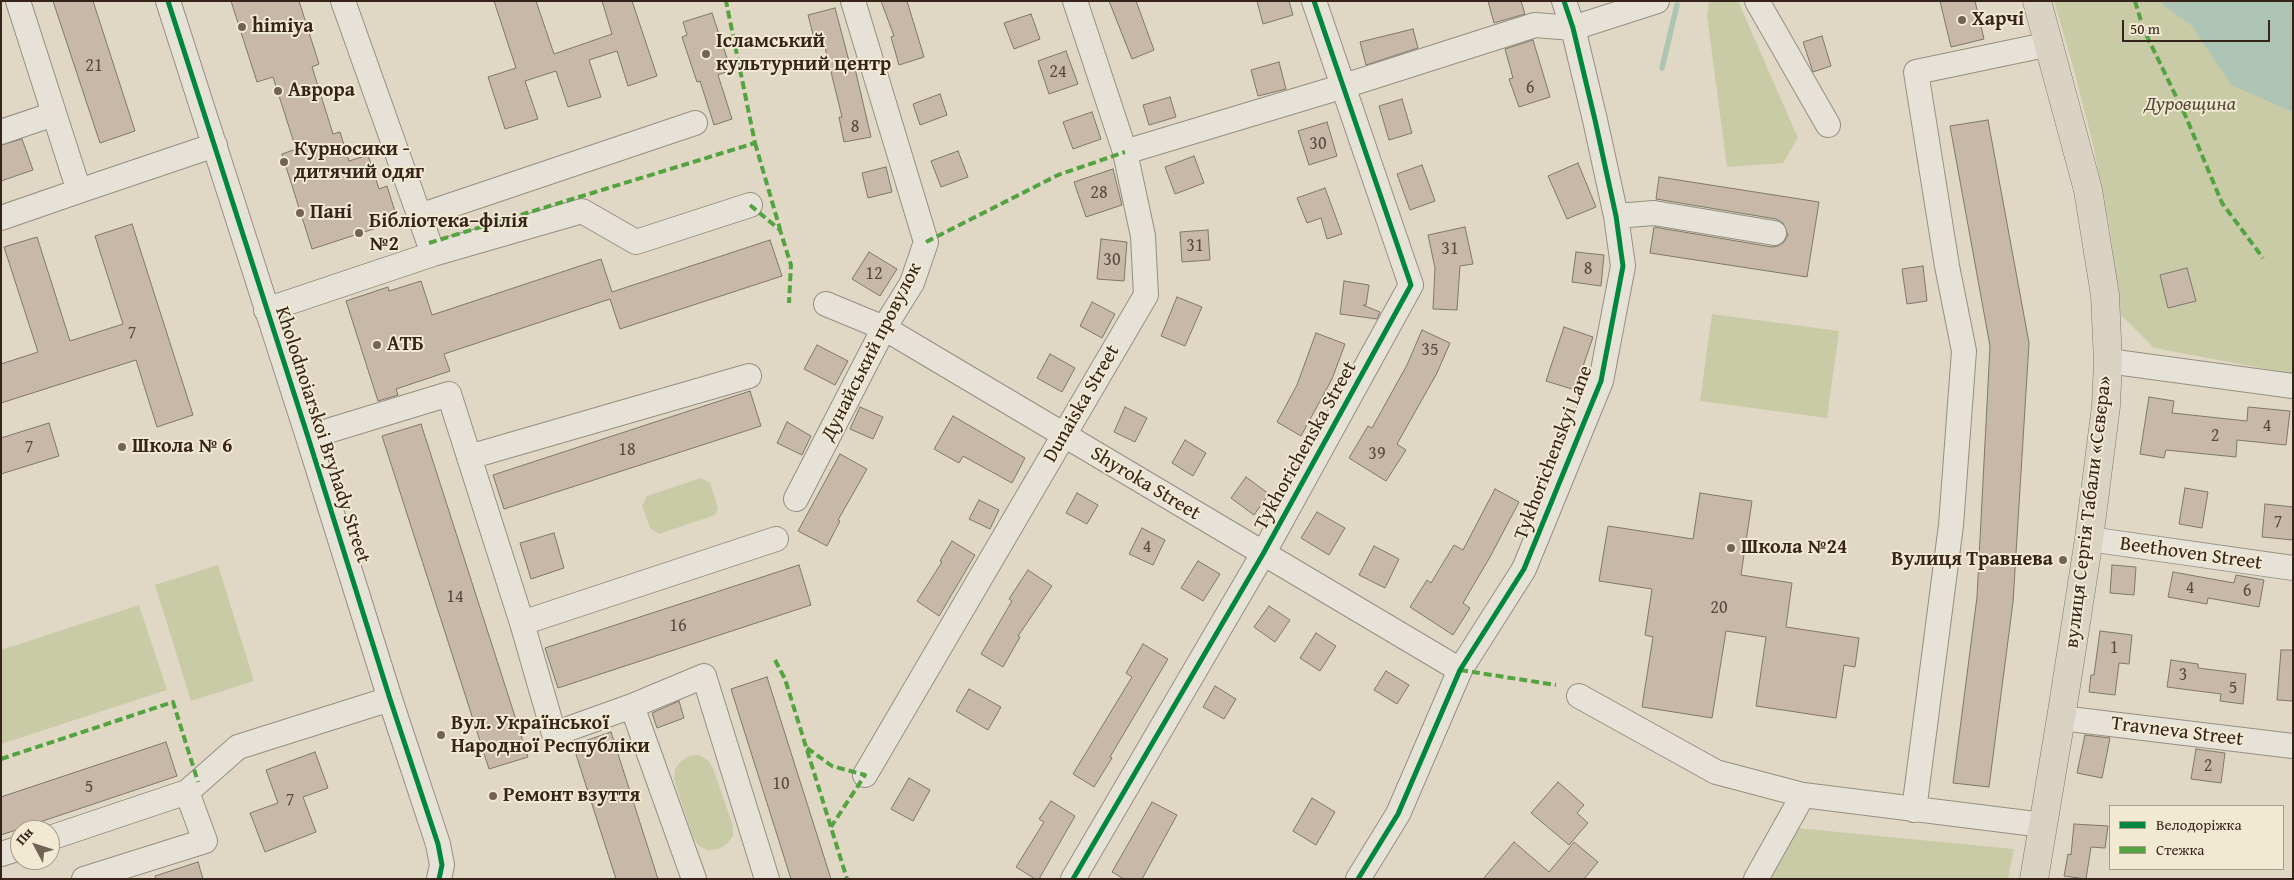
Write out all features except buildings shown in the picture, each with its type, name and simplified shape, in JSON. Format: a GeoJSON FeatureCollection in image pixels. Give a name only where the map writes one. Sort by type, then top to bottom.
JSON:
{"type":"FeatureCollection","features":[{"type":"Feature","properties":{"kind":"main road","name":"вулиця Сергія Табали «Сєвєра»"},"geometry":{"type":"LineString","coordinates":[[2034,879],[2062,718],[2089,540],[2105,415],[2108,361],[2105,295],[2088,190],[2038,1]]}},
{"type":"Feature","properties":{"kind":"street"},"geometry":{"type":"LineString","coordinates":[[18,1],[80,191]]}},
{"type":"Feature","properties":{"kind":"street","name":"Kholodnoiarskoi Bryhady Street"},"geometry":{"type":"LineString","coordinates":[[168,1],[438,844],[442,865],[439,879]]}},
{"type":"Feature","properties":{"kind":"street"},"geometry":{"type":"LineString","coordinates":[[343,1],[433,254]]}},
{"type":"Feature","properties":{"kind":"street","name":"Дунайський провулок"},"geometry":{"type":"LineString","coordinates":[[796,499],[884,328],[912,283],[926,242],[853,1]]}},
{"type":"Feature","properties":{"kind":"street","name":"Dunaiska Street"},"geometry":{"type":"LineString","coordinates":[[865,775],[1146,295],[1144,236],[1125,152],[1075,1]]}},
{"type":"Feature","properties":{"kind":"street","name":"Tykhorichenska Street"},"geometry":{"type":"LineString","coordinates":[[1073,879],[1263,554],[1411,284],[1314,1]]}},
{"type":"Feature","properties":{"kind":"street","name":"Tykhorichenskyi Lane"},"geometry":{"type":"LineString","coordinates":[[1358,879],[1398,814],[1460,670],[1524,569],[1601,381],[1622,266],[1616,216],[1573,28],[1564,1]]}},
{"type":"Feature","properties":{"kind":"street"},"geometry":{"type":"LineString","coordinates":[[1125,152],[1344,86],[1535,25],[1573,28],[1657,1]]}},
{"type":"Feature","properties":{"kind":"street"},"geometry":{"type":"LineString","coordinates":[[1757,1],[1828,126]]}},
{"type":"Feature","properties":{"kind":"street"},"geometry":{"type":"LineString","coordinates":[[1914,810],[1951,525],[1964,351],[1947,266],[1916,72],[2050,44]]}},
{"type":"Feature","properties":{"kind":"street"},"geometry":{"type":"LineString","coordinates":[[1,132],[54,114]]}},
{"type":"Feature","properties":{"kind":"street"},"geometry":{"type":"LineString","coordinates":[[419,216],[695,124]]}},
{"type":"Feature","properties":{"kind":"street"},"geometry":{"type":"LineString","coordinates":[[1,218],[215,145]]}},
{"type":"Feature","properties":{"kind":"street"},"geometry":{"type":"LineString","coordinates":[[266,310],[433,254],[582,211],[636,242],[750,205]]}},
{"type":"Feature","properties":{"kind":"street"},"geometry":{"type":"LineString","coordinates":[[1616,216],[1654,213],[1774,233]]}},
{"type":"Feature","properties":{"kind":"street","name":"Shyroka Street"},"geometry":{"type":"LineString","coordinates":[[826,304],[884,328],[1460,670]]}},
{"type":"Feature","properties":{"kind":"street"},"geometry":{"type":"LineString","coordinates":[[2108,361],[2293,386]]}},
{"type":"Feature","properties":{"kind":"street"},"geometry":{"type":"LineString","coordinates":[[469,457],[749,376]]}},
{"type":"Feature","properties":{"kind":"street"},"geometry":{"type":"LineString","coordinates":[[308,437],[449,394],[522,623],[554,734],[632,706],[704,676],[767,879]]}},
{"type":"Feature","properties":{"kind":"street"},"geometry":{"type":"LineString","coordinates":[[522,623],[776,539]]}},
{"type":"Feature","properties":{"kind":"street","name":"Beethoven Street"},"geometry":{"type":"LineString","coordinates":[[2089,540],[2293,568]]}},
{"type":"Feature","properties":{"kind":"street"},"geometry":{"type":"LineString","coordinates":[[1579,696],[1716,772],[1803,796],[2043,825]]}},
{"type":"Feature","properties":{"kind":"street"},"geometry":{"type":"LineString","coordinates":[[60,835],[187,792],[238,747],[390,699]]}},
{"type":"Feature","properties":{"kind":"street"},"geometry":{"type":"LineString","coordinates":[[632,706],[694,879]]}},
{"type":"Feature","properties":{"kind":"street","name":"Travneva Street"},"geometry":{"type":"LineString","coordinates":[[2062,718],[2293,746]]}},
{"type":"Feature","properties":{"kind":"street"},"geometry":{"type":"LineString","coordinates":[[84,879],[205,841],[187,792]]}},
{"type":"Feature","properties":{"kind":"street"},"geometry":{"type":"LineString","coordinates":[[1756,879],[1803,796]]}},
{"type":"Feature","properties":{"kind":"green space"},"geometry":{"type":"Polygon","coordinates":[[[1709,1],[1738,1],[1798,138],[1783,163],[1727,167],[1707,16],[1709,1]]]}},
{"type":"Feature","properties":{"kind":"green space","name":"Дуровщина"},"geometry":{"type":"Polygon","coordinates":[[[2054,1],[2293,1],[2293,374],[2154,348],[2121,315],[2110,230],[2093,144],[2054,1]]]}},
{"type":"Feature","properties":{"kind":"green space"},"geometry":{"type":"Polygon","coordinates":[[[1712,314],[1839,331],[1827,418],[1700,401],[1712,314]]]}},
{"type":"Feature","properties":{"kind":"green space"},"geometry":{"type":"Polygon","coordinates":[[[701,478],[710,483],[718,508],[715,515],[659,534],[650,528],[642,506],[647,496],[701,478]]]}},
{"type":"Feature","properties":{"kind":"green space"},"geometry":{"type":"Polygon","coordinates":[[[218,565],[254,681],[191,701],[155,585],[218,565]]]}},
{"type":"Feature","properties":{"kind":"green space"},"geometry":{"type":"Polygon","coordinates":[[[139,605],[167,690],[1,744],[1,650],[139,605]]]}},
{"type":"Feature","properties":{"kind":"green space"},"geometry":{"type":"Polygon","coordinates":[[[699,755],[708,760],[713,768],[733,826],[733,836],[726,845],[718,849],[707,850],[698,845],[693,837],[674,779],[675,769],[681,761],[689,756],[699,755]]]}},
{"type":"Feature","properties":{"kind":"green space"},"geometry":{"type":"Polygon","coordinates":[[[1797,828],[2014,849],[2008,879],[1767,879],[1797,828]]]}},
{"type":"Feature","properties":{"kind":"shaded area"},"geometry":{"type":"Polygon","coordinates":[[[2161,1],[2293,1],[2293,112],[2231,85],[2191,25],[2163,5],[2161,1]]]}},
{"type":"Feature","properties":{"kind":"waterway"},"geometry":{"type":"LineString","coordinates":[[1662,68],[1677,5]]}},
{"type":"Feature","properties":{"kind":"marked path"},"geometry":{"type":"LineString","coordinates":[[429,243],[755,143],[726,1]]}},
{"type":"Feature","properties":{"kind":"marked path"},"geometry":{"type":"LineString","coordinates":[[2135,1],[2143,28],[2186,117],[2222,203],[2263,258]]}},
{"type":"Feature","properties":{"kind":"marked path"},"geometry":{"type":"LineString","coordinates":[[755,143],[780,229]]}},
{"type":"Feature","properties":{"kind":"marked path"},"geometry":{"type":"LineString","coordinates":[[926,242],[1058,175],[1125,152]]}},
{"type":"Feature","properties":{"kind":"marked path"},"geometry":{"type":"LineString","coordinates":[[750,205],[780,230],[791,265],[789,303]]}},
{"type":"Feature","properties":{"kind":"marked path"},"geometry":{"type":"LineString","coordinates":[[775,660],[785,679],[847,879]]}},
{"type":"Feature","properties":{"kind":"marked path"},"geometry":{"type":"LineString","coordinates":[[1460,670],[1556,685]]}},
{"type":"Feature","properties":{"kind":"marked path"},"geometry":{"type":"LineString","coordinates":[[1,759],[173,702],[198,782]]}},
{"type":"Feature","properties":{"kind":"marked path"},"geometry":{"type":"LineString","coordinates":[[807,748],[832,766],[865,775],[831,827]]}},
{"type":"Feature","properties":{"kind":"cycle path"},"geometry":{"type":"LineString","coordinates":[[168,1],[438,844],[442,865],[439,879]]}},
{"type":"Feature","properties":{"kind":"cycle path"},"geometry":{"type":"LineString","coordinates":[[1073,879],[1263,554],[1411,285],[1314,1]]}},
{"type":"Feature","properties":{"kind":"cycle path"},"geometry":{"type":"LineString","coordinates":[[1358,879],[1398,814],[1460,670],[1524,569],[1601,381],[1623,266],[1616,216],[1595,120],[1573,28],[1564,1]]}},
{"type":"Feature","properties":{"kind":"place","name":"Харчі"},"geometry":{"type":"Point","coordinates":[1962,20]}},
{"type":"Feature","properties":{"kind":"place","name":"himiya"},"geometry":{"type":"Point","coordinates":[242,27]}},
{"type":"Feature","properties":{"kind":"place","name":"Ісламський культурний центр"},"geometry":{"type":"Point","coordinates":[706,54]}},
{"type":"Feature","properties":{"kind":"place","name":"Аврора"},"geometry":{"type":"Point","coordinates":[278,91]}},
{"type":"Feature","properties":{"kind":"place","name":"Курносики - дитячий одяг"},"geometry":{"type":"Point","coordinates":[284,162]}},
{"type":"Feature","properties":{"kind":"place","name":"Пані"},"geometry":{"type":"Point","coordinates":[300,213]}},
{"type":"Feature","properties":{"kind":"place","name":"Бібліотека–філія №2"},"geometry":{"type":"Point","coordinates":[359,233]}},
{"type":"Feature","properties":{"kind":"place","name":"АТБ"},"geometry":{"type":"Point","coordinates":[377,345]}},
{"type":"Feature","properties":{"kind":"place","name":"Школа № 6"},"geometry":{"type":"Point","coordinates":[122,447]}},
{"type":"Feature","properties":{"kind":"place","name":"Школа №24"},"geometry":{"type":"Point","coordinates":[1731,548]}},
{"type":"Feature","properties":{"kind":"place","name":"Вулиця Травнева"},"geometry":{"type":"Point","coordinates":[2063,560]}},
{"type":"Feature","properties":{"kind":"place","name":"Вул. Української Народної Республіки"},"geometry":{"type":"Point","coordinates":[441,735]}},
{"type":"Feature","properties":{"kind":"place","name":"Ремонт взуття"},"geometry":{"type":"Point","coordinates":[493,796]}}]}
